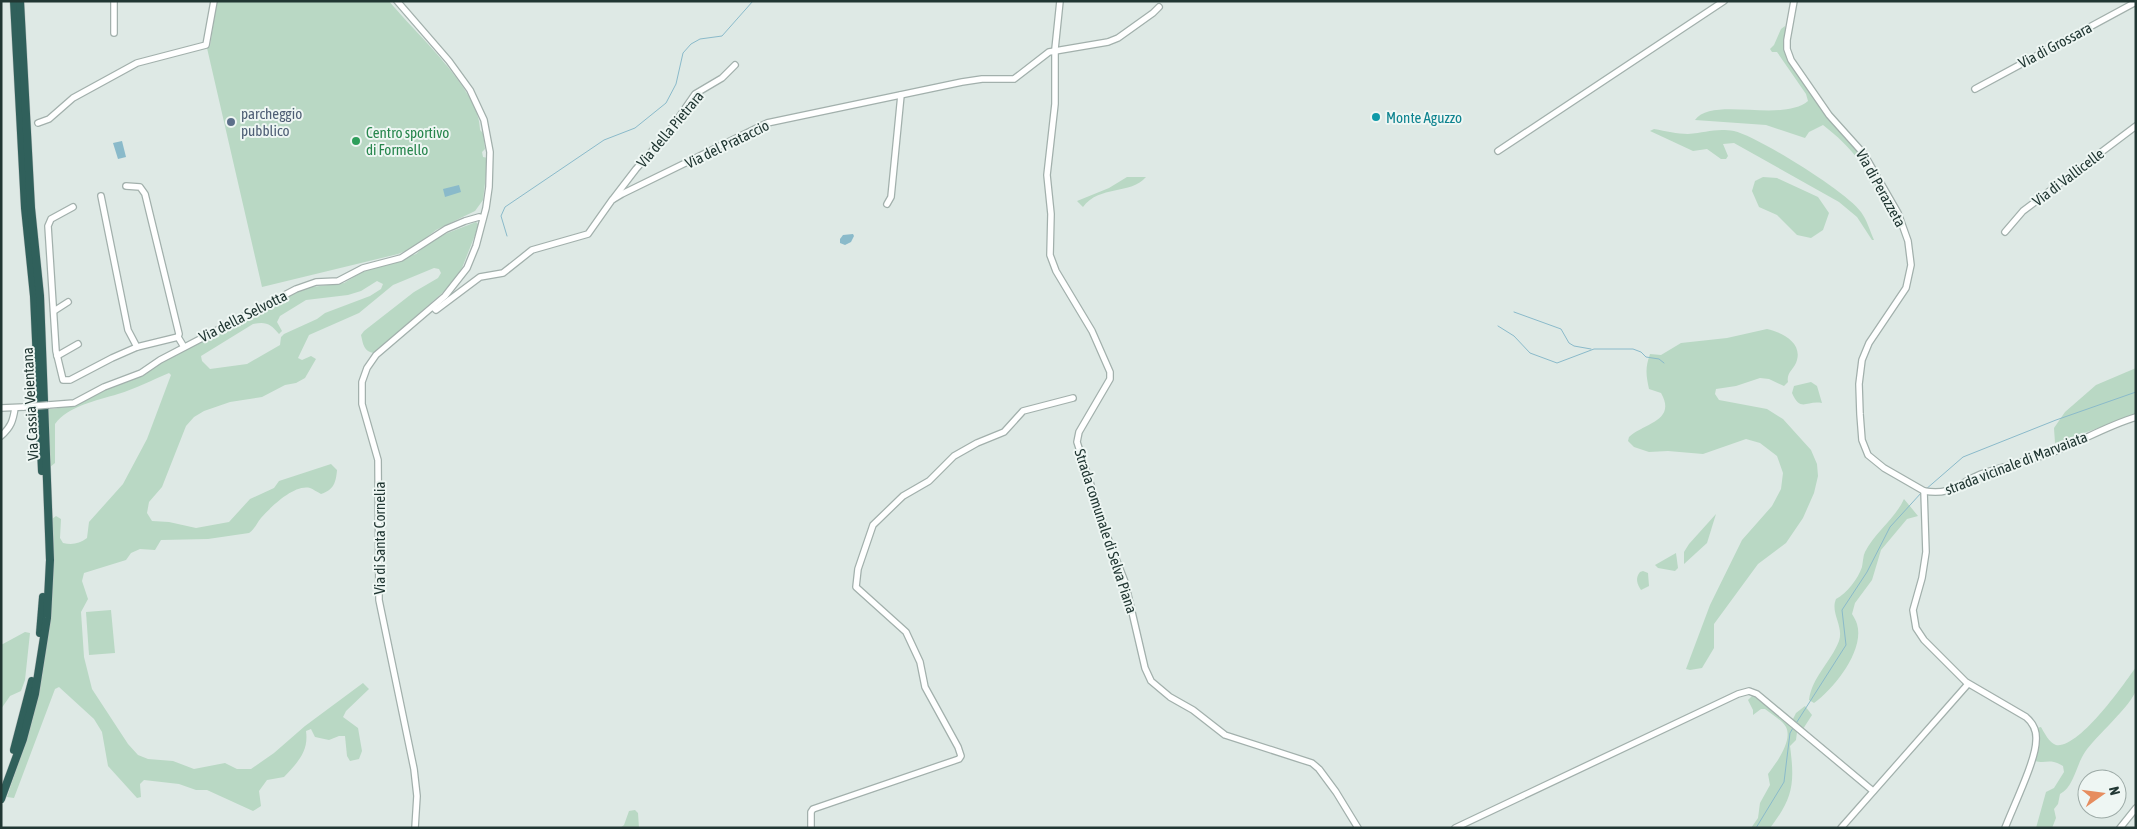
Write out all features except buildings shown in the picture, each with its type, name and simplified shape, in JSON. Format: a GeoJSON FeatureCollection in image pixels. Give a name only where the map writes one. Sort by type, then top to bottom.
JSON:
{"type":"FeatureCollection","features":[{"type":"Feature","properties":{"kind":"highway","name":"Via Cassia Veientana"},"geometry":{"type":"LineString","coordinates":[[1,786],[21,727],[32,684],[42,617],[45,567],[34,296],[25,208],[14,1]]}},
{"type":"Feature","properties":{"kind":"highway","name":"Via Cassia Veientana"},"geometry":{"type":"LineString","coordinates":[[1,799],[35,694],[47,618],[50,560],[40,296],[31,208],[20,1]]}},
{"type":"Feature","properties":{"kind":"street"},"geometry":{"type":"LineString","coordinates":[[114,1],[114,33]]}},
{"type":"Feature","properties":{"kind":"street"},"geometry":{"type":"LineString","coordinates":[[38,123],[49,119],[73,98],[137,63],[206,45],[214,1]]}},
{"type":"Feature","properties":{"kind":"street"},"geometry":{"type":"LineString","coordinates":[[397,1],[458,72],[481,112],[490,152],[488,196],[483,218]]}},
{"type":"Feature","properties":{"kind":"street"},"geometry":{"type":"LineString","coordinates":[[1060,1],[1055,50],[1116,39],[1153,13],[1159,6]]}},
{"type":"Feature","properties":{"kind":"street"},"geometry":{"type":"LineString","coordinates":[[1498,151],[1724,1]]}},
{"type":"Feature","properties":{"kind":"street","name":"Via di Perazzeta"},"geometry":{"type":"LineString","coordinates":[[1794,1],[1787,40],[1787,49],[1791,60],[1830,117],[1864,154],[1894,206],[1907,235],[1911,258],[1909,281],[1904,293],[1869,343],[1863,357],[1859,384],[1860,414],[1863,443],[1868,455],[1884,468],[1924,491]]}},
{"type":"Feature","properties":{"kind":"street","name":"Via di Grossara"},"geometry":{"type":"LineString","coordinates":[[1975,89],[2136,2]]}},
{"type":"Feature","properties":{"kind":"street","name":"Via del Prataccio"},"geometry":{"type":"LineString","coordinates":[[432,306],[436,310],[440,308],[458,292],[480,277],[507,270],[532,250],[588,234],[612,200],[767,123],[978,79],[1014,80],[1039,58],[1055,50]]}},
{"type":"Feature","properties":{"kind":"street","name":"Strada comunale di Selva Piana"},"geometry":{"type":"LineString","coordinates":[[1055,50],[1055,104],[1047,175],[1051,214],[1050,255],[1056,271],[1092,331],[1111,375],[1079,432],[1077,444],[1109,541],[1127,588],[1147,675],[1154,684],[1170,697],[1193,710],[1225,735],[1312,763],[1319,769],[1336,792],[1358,828]]}},
{"type":"Feature","properties":{"kind":"street","name":"Via della Pietrara"},"geometry":{"type":"LineString","coordinates":[[612,200],[668,133],[695,94],[722,78],[735,66]]}},
{"type":"Feature","properties":{"kind":"street"},"geometry":{"type":"LineString","coordinates":[[887,204],[891,197],[901,95]]}},
{"type":"Feature","properties":{"kind":"street","name":"Via di Vallicelle"},"geometry":{"type":"LineString","coordinates":[[2005,232],[2023,211],[2136,126]]}},
{"type":"Feature","properties":{"kind":"street"},"geometry":{"type":"LineString","coordinates":[[126,186],[140,187],[144,194],[179,334],[178,337],[184,347]]}},
{"type":"Feature","properties":{"kind":"street"},"geometry":{"type":"LineString","coordinates":[[101,196],[128,330],[137,347]]}},
{"type":"Feature","properties":{"kind":"street"},"geometry":{"type":"LineString","coordinates":[[73,208],[53,218],[48,223],[57,356],[61,377],[64,381],[137,347],[178,337]]}},
{"type":"Feature","properties":{"kind":"street","name":"Via di Santa Cornelia"},"geometry":{"type":"LineString","coordinates":[[415,828],[417,796],[414,769],[378,600],[378,460],[364,412],[361,387],[367,368],[376,355],[452,288],[467,268],[474,252],[483,218]]}},
{"type":"Feature","properties":{"kind":"street","name":"Via della Selvotta"},"geometry":{"type":"LineString","coordinates":[[1,408],[74,403],[112,384],[140,373],[184,347],[296,289],[316,282],[338,281],[363,268],[401,258],[446,229],[472,219],[483,218]]}},
{"type":"Feature","properties":{"kind":"street"},"geometry":{"type":"LineString","coordinates":[[54,311],[68,302]]}},
{"type":"Feature","properties":{"kind":"street"},"geometry":{"type":"LineString","coordinates":[[57,356],[78,344]]}},
{"type":"Feature","properties":{"kind":"street"},"geometry":{"type":"LineString","coordinates":[[811,828],[811,812],[813,809],[959,759],[961,756],[958,747],[925,687],[920,662],[906,632],[856,587],[858,569],[873,525],[906,494],[929,481],[951,458],[977,442],[1001,434],[1023,411],[1073,398]]}},
{"type":"Feature","properties":{"kind":"street"},"geometry":{"type":"LineString","coordinates":[[1,436],[13,423],[15,408]]}},
{"type":"Feature","properties":{"kind":"street","name":"strada vicinale di Marvaiata"},"geometry":{"type":"LineString","coordinates":[[1924,491],[1936,493],[1950,491],[1980,475],[2048,454],[2108,426],[2136,417]]}},
{"type":"Feature","properties":{"kind":"street"},"geometry":{"type":"LineString","coordinates":[[1924,491],[1926,552],[1922,578],[1913,608],[1916,628],[1924,640],[1968,684],[2026,717],[2032,724],[2035,732],[2034,750],[2005,828]]}},
{"type":"Feature","properties":{"kind":"street"},"geometry":{"type":"LineString","coordinates":[[1841,828],[1968,684]]}},
{"type":"Feature","properties":{"kind":"street"},"geometry":{"type":"LineString","coordinates":[[1455,828],[1738,694],[1749,691],[1757,694],[1873,791]]}},
{"type":"Feature","properties":{"kind":"street"},"geometry":{"type":"LineString","coordinates":[[2120,828],[2136,808]]}},
{"type":"Feature","properties":{"kind":"green space","name":"Centro sportivo di Formello"},"geometry":{"type":"Polygon","coordinates":[[[217,1],[389,1],[458,80],[470,98],[477,115],[480,130],[483,133],[485,149],[482,152],[483,157],[488,158],[483,200],[475,211],[436,230],[413,248],[398,254],[262,287],[207,48],[210,46],[217,1]]]}},
{"type":"Feature","properties":{"kind":"green space"},"geometry":{"type":"Polygon","coordinates":[[[1785,26],[1787,55],[1860,154],[1885,197],[1882,198],[1850,150],[1823,125],[1809,132],[1805,138],[1766,125],[1695,120],[1704,113],[1716,110],[1782,110],[1796,107],[1808,101],[1806,94],[1777,52],[1772,52],[1770,49],[1774,45],[1781,29],[1785,26]]]}},
{"type":"Feature","properties":{"kind":"green space"},"geometry":{"type":"Polygon","coordinates":[[[1654,129],[1688,134],[1727,130],[1745,135],[1762,143],[1821,179],[1852,203],[1863,215],[1874,240],[1872,240],[1857,217],[1839,202],[1734,143],[1723,144],[1728,156],[1726,159],[1721,159],[1707,149],[1693,151],[1650,131],[1654,129]]]}},
{"type":"Feature","properties":{"kind":"green space"},"geometry":{"type":"Polygon","coordinates":[[[1127,177],[1146,177],[1140,183],[1097,196],[1083,207],[1077,201],[1109,188],[1127,177]]]}},
{"type":"Feature","properties":{"kind":"green space"},"geometry":{"type":"Polygon","coordinates":[[[1763,177],[1777,178],[1818,197],[1829,213],[1823,230],[1811,238],[1797,235],[1777,215],[1759,207],[1752,191],[1755,181],[1763,177]]]}},
{"type":"Feature","properties":{"kind":"green space"},"geometry":{"type":"Polygon","coordinates":[[[476,222],[479,225],[462,268],[449,287],[374,353],[368,351],[363,344],[361,335],[364,331],[414,292],[438,278],[441,273],[439,269],[434,268],[393,285],[359,313],[309,335],[298,358],[302,360],[311,356],[316,359],[305,378],[296,383],[285,385],[262,397],[230,402],[204,411],[194,417],[186,426],[162,487],[149,502],[147,513],[152,521],[169,522],[196,528],[229,522],[250,499],[274,488],[279,481],[331,464],[337,470],[332,488],[321,494],[310,488],[297,489],[283,497],[271,508],[249,533],[208,539],[161,540],[155,550],[140,549],[131,553],[126,560],[84,573],[82,581],[88,599],[81,612],[84,657],[92,689],[128,744],[138,755],[148,759],[173,761],[194,769],[225,763],[237,769],[251,769],[363,683],[369,689],[346,711],[343,717],[358,728],[362,751],[359,759],[350,761],[347,756],[345,736],[329,740],[315,737],[311,729],[306,731],[306,745],[301,757],[284,777],[267,780],[259,791],[261,806],[253,811],[207,790],[196,790],[179,784],[144,780],[140,784],[141,797],[137,798],[108,766],[102,732],[94,719],[59,687],[55,689],[14,798],[7,797],[32,722],[42,677],[53,580],[52,519],[56,516],[61,519],[60,538],[63,543],[75,544],[87,538],[89,522],[123,484],[147,439],[171,375],[169,373],[131,390],[84,404],[61,418],[55,424],[55,463],[50,467],[46,409],[62,408],[83,401],[103,389],[304,288],[344,283],[362,272],[416,254],[426,245],[445,234],[476,222]],[[377,281],[361,291],[348,295],[306,300],[280,316],[277,322],[282,331],[279,334],[268,324],[253,324],[201,356],[202,361],[210,369],[247,364],[280,345],[281,337],[284,334],[317,319],[325,313],[370,296],[381,289],[383,284],[377,281]]]}},
{"type":"Feature","properties":{"kind":"green space"},"geometry":{"type":"Polygon","coordinates":[[[1767,329],[1784,335],[1796,348],[1797,360],[1789,373],[1788,382],[1784,386],[1769,379],[1760,378],[1736,386],[1716,389],[1715,394],[1719,400],[1767,409],[1783,419],[1811,450],[1817,464],[1818,476],[1814,493],[1803,518],[1786,543],[1758,564],[1714,624],[1714,648],[1702,668],[1690,670],[1686,669],[1710,605],[1742,540],[1772,506],[1781,489],[1783,473],[1777,456],[1760,443],[1746,439],[1703,454],[1668,451],[1649,452],[1634,447],[1628,441],[1629,437],[1635,432],[1662,416],[1665,410],[1665,402],[1661,393],[1649,389],[1646,372],[1650,354],[1661,355],[1681,343],[1727,338],[1767,329]]]}},
{"type":"Feature","properties":{"kind":"green space"},"geometry":{"type":"Polygon","coordinates":[[[2136,368],[2136,415],[2055,443],[2054,428],[2065,412],[2096,385],[2136,368]]]}},
{"type":"Feature","properties":{"kind":"green space"},"geometry":{"type":"Polygon","coordinates":[[[1811,382],[1817,386],[1822,403],[1798,403],[1792,393],[1794,386],[1811,382]]]}},
{"type":"Feature","properties":{"kind":"green space"},"geometry":{"type":"Polygon","coordinates":[[[1904,499],[1918,516],[1907,519],[1881,550],[1872,580],[1855,603],[1852,614],[1857,624],[1858,634],[1852,657],[1839,679],[1814,703],[1809,700],[1814,684],[1839,641],[1840,630],[1835,609],[1836,599],[1855,581],[1869,545],[1896,513],[1904,499]]]}},
{"type":"Feature","properties":{"kind":"green space"},"geometry":{"type":"Polygon","coordinates":[[[1716,514],[1707,543],[1684,564],[1684,552],[1689,544],[1716,514]]]}},
{"type":"Feature","properties":{"kind":"green space"},"geometry":{"type":"Polygon","coordinates":[[[1676,553],[1678,568],[1675,571],[1658,568],[1655,565],[1676,553]]]}},
{"type":"Feature","properties":{"kind":"green space"},"geometry":{"type":"Polygon","coordinates":[[[1643,571],[1648,573],[1649,586],[1641,590],[1637,579],[1638,574],[1643,571]]]}},
{"type":"Feature","properties":{"kind":"green space"},"geometry":{"type":"Polygon","coordinates":[[[111,610],[115,653],[89,655],[86,612],[111,610]]]}},
{"type":"Feature","properties":{"kind":"green space"},"geometry":{"type":"Polygon","coordinates":[[[25,632],[30,633],[25,680],[21,691],[10,696],[1,709],[1,645],[25,632]]]}},
{"type":"Feature","properties":{"kind":"green space"},"geometry":{"type":"Polygon","coordinates":[[[2136,667],[2136,690],[2133,696],[2085,752],[2072,781],[2065,791],[2060,794],[2058,804],[2054,809],[2056,818],[2052,828],[2036,828],[2046,792],[2054,788],[2064,772],[2063,766],[2059,764],[2035,761],[2039,744],[2037,728],[2041,727],[2053,744],[2066,743],[2077,737],[2088,727],[2122,687],[2136,667]]]}},
{"type":"Feature","properties":{"kind":"green space"},"geometry":{"type":"Polygon","coordinates":[[[1752,696],[1757,696],[1797,732],[1796,740],[1790,746],[1792,781],[1788,799],[1770,828],[1751,828],[1758,818],[1760,803],[1770,785],[1768,774],[1783,752],[1788,733],[1782,722],[1765,709],[1761,709],[1753,715],[1753,710],[1748,700],[1752,696]]]}},
{"type":"Feature","properties":{"kind":"green space"},"geometry":{"type":"Polygon","coordinates":[[[1805,706],[1812,715],[1803,729],[1793,719],[1796,713],[1805,706]]]}},
{"type":"Feature","properties":{"kind":"green space"},"geometry":{"type":"Polygon","coordinates":[[[635,810],[638,813],[639,828],[620,828],[624,825],[629,811],[635,810]]]}},
{"type":"Feature","properties":{"kind":"water"},"geometry":{"type":"Polygon","coordinates":[[[122,141],[126,157],[118,159],[113,143],[122,141]]]}},
{"type":"Feature","properties":{"kind":"water"},"geometry":{"type":"Polygon","coordinates":[[[459,185],[461,192],[445,197],[443,189],[459,185]]]}},
{"type":"Feature","properties":{"kind":"water"},"geometry":{"type":"Polygon","coordinates":[[[853,234],[851,242],[845,245],[840,243],[843,235],[853,234]]]}},
{"type":"Feature","properties":{"kind":"waterway"},"geometry":{"type":"LineString","coordinates":[[507,236],[501,216],[505,207],[604,140],[635,128],[666,103],[676,84],[683,53],[691,44],[700,39],[722,36],[753,1]]}},
{"type":"Feature","properties":{"kind":"waterway"},"geometry":{"type":"LineString","coordinates":[[1514,312],[1561,329],[1569,343],[1574,346],[1591,349]]}},
{"type":"Feature","properties":{"kind":"waterway"},"geometry":{"type":"LineString","coordinates":[[1498,326],[1514,336],[1530,353],[1557,363],[1594,349],[1633,349],[1641,352],[1646,357],[1659,359],[1664,363]]}},
{"type":"Feature","properties":{"kind":"waterway"},"geometry":{"type":"LineString","coordinates":[[1925,490],[1963,457],[2056,420],[2136,392]]}},
{"type":"Feature","properties":{"kind":"waterway"},"geometry":{"type":"LineString","coordinates":[[1795,725],[1846,645],[1842,610],[1867,572],[1890,527],[1922,492]]}},
{"type":"Feature","properties":{"kind":"waterway"},"geometry":{"type":"LineString","coordinates":[[1756,828],[1784,782],[1790,733],[1793,728]]}},
{"type":"Feature","properties":{"kind":"place","name":"Monte Aguzzo"},"geometry":{"type":"Point","coordinates":[1376,117]}},
{"type":"Feature","properties":{"kind":"place","name":"parcheggio pubblico"},"geometry":{"type":"Point","coordinates":[231,122]}},
{"type":"Feature","properties":{"kind":"place","name":"Centro sportivo di Formello"},"geometry":{"type":"Point","coordinates":[356,141]}}]}
